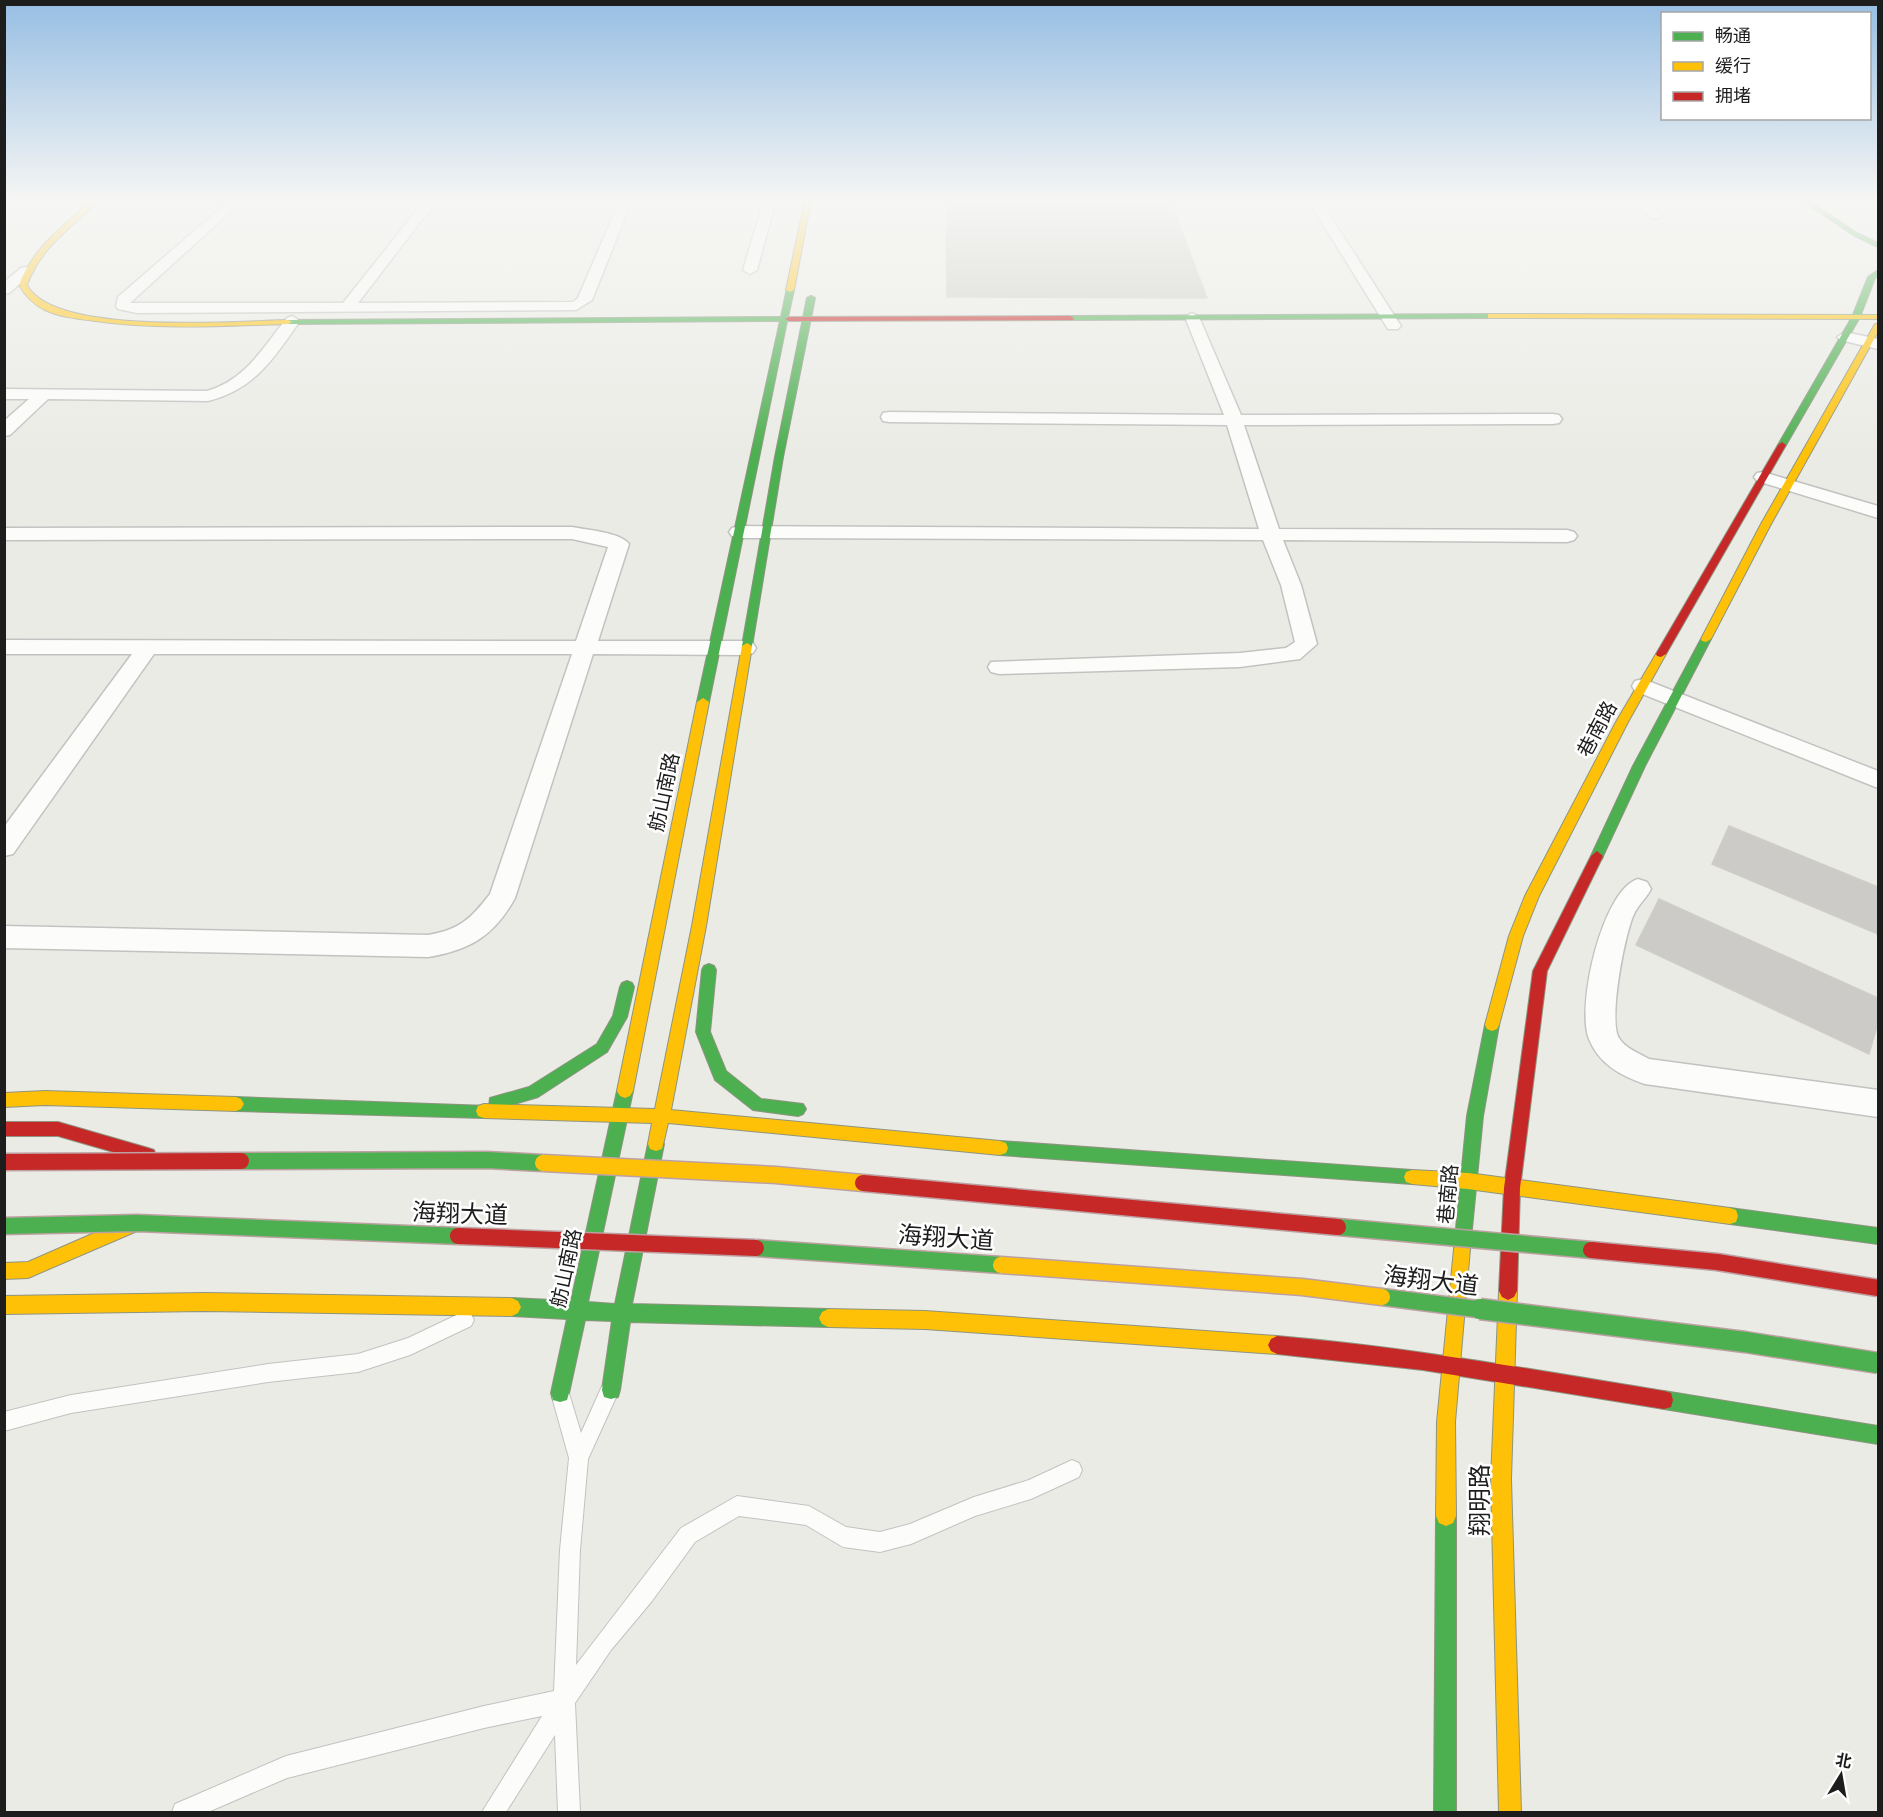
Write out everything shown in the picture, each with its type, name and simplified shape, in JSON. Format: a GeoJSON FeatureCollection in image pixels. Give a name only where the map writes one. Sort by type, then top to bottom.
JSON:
{"type":"FeatureCollection","features":[{"type":"Feature","properties":{"kind":"main road"},"geometry":{"type":"LineString","coordinates":[[25,285],[26,292],[34,300],[50,309],[98,320],[288,326]]}},
{"type":"Feature","properties":{"kind":"main road","name":"舫山南路"},"geometry":{"type":"LineString","coordinates":[[560,1392],[791,285]]}},
{"type":"Feature","properties":{"kind":"main road","name":"巷南路"},"geometry":{"type":"LineString","coordinates":[[1463,1245],[1475,1116],[1491,1027],[1516,936],[1532,896],[1643,686],[1850,327],[1872,285]]}},
{"type":"Feature","properties":{"kind":"main road"},"geometry":{"type":"LineString","coordinates":[[611,1390],[622,1313],[699,926],[778,457],[807,325],[812,288]]}},
{"type":"Feature","properties":{"kind":"main road"},"geometry":{"type":"LineString","coordinates":[[5,290],[12,304]]}},
{"type":"Feature","properties":{"kind":"main road"},"geometry":{"type":"LineString","coordinates":[[34,317],[72,328],[96,330],[288,326],[1390,321],[1878,326],[1874,342],[1788,485],[1674,699],[1639,766],[1575,904],[1540,970],[1512,1188]]}},
{"type":"Feature","properties":{"kind":"main road"},"geometry":{"type":"LineString","coordinates":[[1850,327],[1878,317]]}},
{"type":"Feature","properties":{"kind":"main road"},"geometry":{"type":"LineString","coordinates":[[655,868],[681,805]]}},
{"type":"Feature","properties":{"kind":"main road"},"geometry":{"type":"LineString","coordinates":[[718,805],[722,867],[718,901]]}},
{"type":"Feature","properties":{"kind":"main road"},"geometry":{"type":"LineString","coordinates":[[711,958],[703,1032],[720,1075],[758,1106],[817,1111]]}},
{"type":"Feature","properties":{"kind":"main road"},"geometry":{"type":"LineString","coordinates":[[433,1110],[486,1106],[533,1092],[602,1048],[620,1017],[629,976]]}},
{"type":"Feature","properties":{"kind":"main road"},"geometry":{"type":"LineString","coordinates":[[4,1100],[45,1098],[662,1116],[944,1144],[1468,1181],[1878,1236]]}},
{"type":"Feature","properties":{"kind":"main road"},"geometry":{"type":"LineString","coordinates":[[907,1126],[944,1144]]}},
{"type":"Feature","properties":{"kind":"main road"},"geometry":{"type":"LineString","coordinates":[[4,1129],[58,1129],[164,1160]]}},
{"type":"Feature","properties":{"kind":"main road"},"geometry":{"type":"LineString","coordinates":[[4,1162],[487,1160],[776,1175],[1717,1262],[1878,1288]]}},
{"type":"Feature","properties":{"kind":"main road","name":"翔明路"},"geometry":{"type":"LineString","coordinates":[[1510,1812],[1501,1479],[1512,1188]]}},
{"type":"Feature","properties":{"kind":"main road"},"geometry":{"type":"LineString","coordinates":[[4,1271],[28,1270],[137,1222]]}},
{"type":"Feature","properties":{"kind":"main road","name":"海翔大道"},"geometry":{"type":"LineString","coordinates":[[4,1226],[137,1222],[778,1249],[1302,1287],[1745,1342],[1878,1363]]}},
{"type":"Feature","properties":{"kind":"main road","name":"翔明路"},"geometry":{"type":"LineString","coordinates":[[1445,1812],[1446,1422],[1463,1245]]}},
{"type":"Feature","properties":{"kind":"main road"},"geometry":{"type":"LineString","coordinates":[[4,1305],[336,1303],[926,1320],[1312,1347],[1452,1366],[1878,1435]]}},
{"type":"Feature","properties":{"kind":"street"},"geometry":{"type":"LineString","coordinates":[[140,285],[123,300],[123,306],[137,309],[576,306],[585,300],[590,285]]}},
{"type":"Feature","properties":{"kind":"street"},"geometry":{"type":"LineString","coordinates":[[347,308],[365,285]]}},
{"type":"Feature","properties":{"kind":"street"},"geometry":{"type":"LineString","coordinates":[[1367,285],[1390,321]]}},
{"type":"Feature","properties":{"kind":"street"},"geometry":{"type":"LineString","coordinates":[[999,667],[1240,660],[1292,654],[1306,644],[1291,585],[1271,535],[1234,420],[1194,322]]}},
{"type":"Feature","properties":{"kind":"street"},"geometry":{"type":"LineString","coordinates":[[4,394],[208,396],[225,392],[241,385],[264,360],[288,326]]}},
{"type":"Feature","properties":{"kind":"street"},"geometry":{"type":"LineString","coordinates":[[1850,327],[1874,342]]}},
{"type":"Feature","properties":{"kind":"street"},"geometry":{"type":"LineString","coordinates":[[4,431],[44,394]]}},
{"type":"Feature","properties":{"kind":"street"},"geometry":{"type":"LineString","coordinates":[[889,417],[1234,420],[1553,418]]}},
{"type":"Feature","properties":{"kind":"street"},"geometry":{"type":"LineString","coordinates":[[1763,477],[1878,512]]}},
{"type":"Feature","properties":{"kind":"street"},"geometry":{"type":"LineString","coordinates":[[739,532],[1567,536]]}},
{"type":"Feature","properties":{"kind":"street"},"geometry":{"type":"LineString","coordinates":[[4,534],[572,533],[602,538],[620,544],[502,898],[482,926],[452,943],[428,946],[4,938]]}},
{"type":"Feature","properties":{"kind":"street"},"geometry":{"type":"LineString","coordinates":[[4,647],[745,648]]}},
{"type":"Feature","properties":{"kind":"street"},"geometry":{"type":"LineString","coordinates":[[4,847],[148,647]]}},
{"type":"Feature","properties":{"kind":"street"},"geometry":{"type":"LineString","coordinates":[[1643,686],[1878,780]]}},
{"type":"Feature","properties":{"kind":"street"},"geometry":{"type":"LineString","coordinates":[[1638,889],[1622,910],[1606,967],[1601,1015],[1602,1036],[1614,1056],[1645,1071],[1878,1104]]}},
{"type":"Feature","properties":{"kind":"lane"},"geometry":{"type":"LineString","coordinates":[[4,1422],[71,1404],[268,1373],[358,1363],[410,1346],[492,1307]]}},
{"type":"Feature","properties":{"kind":"lane"},"geometry":{"type":"LineString","coordinates":[[569,1812],[564,1700],[570,1550],[579,1458],[611,1390]]}},
{"type":"Feature","properties":{"kind":"lane"},"geometry":{"type":"LineString","coordinates":[[560,1392],[579,1458]]}},
{"type":"Feature","properties":{"kind":"lane"},"geometry":{"type":"LineString","coordinates":[[493,1812],[564,1700],[604,1643],[645,1594],[688,1535],[737,1506],[809,1516],[843,1537],[880,1542],[911,1534],[974,1507],[1032,1489],[1072,1470]]}},
{"type":"Feature","properties":{"kind":"lane"},"geometry":{"type":"LineString","coordinates":[[183,1812],[286,1767],[484,1717],[564,1700]]}},
{"type":"Feature","properties":{"kind":"building"},"geometry":{"type":"Polygon","coordinates":[[[947,285],[1202,285],[1207,298],[947,297],[947,285]]]}},
{"type":"Feature","properties":{"kind":"building"},"geometry":{"type":"Polygon","coordinates":[[[1729,826],[1878,887],[1878,934],[1712,864],[1729,826]]]}},
{"type":"Feature","properties":{"kind":"building"},"geometry":{"type":"Polygon","coordinates":[[[1659,899],[1878,998],[1878,1023],[1869,1054],[1636,945],[1659,899]]]}},
{"type":"Feature","properties":{"kind":"traffic: fast"},"geometry":{"type":"LineString","coordinates":[[1782,445],[1856,317],[1869,285]]}},
{"type":"Feature","properties":{"kind":"traffic: fast"},"geometry":{"type":"LineString","coordinates":[[703,702],[790,290]]}},
{"type":"Feature","properties":{"kind":"traffic: fast"},"geometry":{"type":"LineString","coordinates":[[747,646],[779,457],[811,298]]}},
{"type":"Feature","properties":{"kind":"traffic: fast"},"geometry":{"type":"LineString","coordinates":[[1070,318],[1491,316]]}},
{"type":"Feature","properties":{"kind":"traffic: fast"},"geometry":{"type":"LineString","coordinates":[[288,322],[789,319]]}},
{"type":"Feature","properties":{"kind":"traffic: fast"},"geometry":{"type":"LineString","coordinates":[[1597,856],[1639,766],[1706,639]]}},
{"type":"Feature","properties":{"kind":"traffic: fast"},"geometry":{"type":"LineString","coordinates":[[709,970],[703,1032],[720,1075],[758,1105],[798,1109]]}},
{"type":"Feature","properties":{"kind":"traffic: fast"},"geometry":{"type":"LineString","coordinates":[[495,1103],[533,1092],[602,1048],[620,1017],[627,987]]}},
{"type":"Feature","properties":{"kind":"traffic: fast"},"geometry":{"type":"LineString","coordinates":[[1462,1249],[1475,1116],[1492,1025]]}},
{"type":"Feature","properties":{"kind":"traffic: fast"},"geometry":{"type":"LineString","coordinates":[[560,1393],[625,1091]]}},
{"type":"Feature","properties":{"kind":"traffic: fast"},"geometry":{"type":"LineString","coordinates":[[236,1104],[484,1111]]}},
{"type":"Feature","properties":{"kind":"traffic: fast"},"geometry":{"type":"LineString","coordinates":[[611,1390],[622,1313],[656,1144]]}},
{"type":"Feature","properties":{"kind":"traffic: fast"},"geometry":{"type":"LineString","coordinates":[[1000,1148],[1412,1177]]}},
{"type":"Feature","properties":{"kind":"traffic: fast"},"geometry":{"type":"LineString","coordinates":[[241,1161],[487,1160],[543,1163]]}},
{"type":"Feature","properties":{"kind":"traffic: fast"},"geometry":{"type":"LineString","coordinates":[[1730,1216],[1878,1236]]}},
{"type":"Feature","properties":{"kind":"traffic: fast"},"geometry":{"type":"LineString","coordinates":[[4,1226],[137,1223],[458,1236]]}},
{"type":"Feature","properties":{"kind":"traffic: fast"},"geometry":{"type":"LineString","coordinates":[[1338,1227],[1591,1250]]}},
{"type":"Feature","properties":{"kind":"traffic: fast"},"geometry":{"type":"LineString","coordinates":[[756,1248],[1001,1265]]}},
{"type":"Feature","properties":{"kind":"traffic: fast"},"geometry":{"type":"LineString","coordinates":[[1382,1297],[1745,1342],[1878,1363]]}},
{"type":"Feature","properties":{"kind":"traffic: fast"},"geometry":{"type":"LineString","coordinates":[[512,1307],[622,1313],[828,1318]]}},
{"type":"Feature","properties":{"kind":"traffic: fast"},"geometry":{"type":"LineString","coordinates":[[1664,1400],[1878,1435]]}},
{"type":"Feature","properties":{"kind":"traffic: fast"},"geometry":{"type":"LineString","coordinates":[[1445,1812],[1446,1516]]}},
{"type":"Feature","properties":{"kind":"traffic: slow"},"geometry":{"type":"LineString","coordinates":[[23,285],[30,297],[49,309],[78,317],[113,322],[152,324],[288,322]]}},
{"type":"Feature","properties":{"kind":"traffic: slow"},"geometry":{"type":"LineString","coordinates":[[790,290],[791,285]]}},
{"type":"Feature","properties":{"kind":"traffic: slow"},"geometry":{"type":"LineString","coordinates":[[1491,316],[1878,317]]}},
{"type":"Feature","properties":{"kind":"traffic: slow"},"geometry":{"type":"LineString","coordinates":[[1706,639],[1766,524],[1878,326]]}},
{"type":"Feature","properties":{"kind":"traffic: slow"},"geometry":{"type":"LineString","coordinates":[[656,1144],[699,926],[747,646]]}},
{"type":"Feature","properties":{"kind":"traffic: slow"},"geometry":{"type":"LineString","coordinates":[[1492,1025],[1516,936],[1532,896],[1622,722],[1661,654]]}},
{"type":"Feature","properties":{"kind":"traffic: slow"},"geometry":{"type":"LineString","coordinates":[[625,1091],[703,702]]}},
{"type":"Feature","properties":{"kind":"traffic: slow"},"geometry":{"type":"LineString","coordinates":[[4,1100],[45,1098],[236,1104]]}},
{"type":"Feature","properties":{"kind":"traffic: slow"},"geometry":{"type":"LineString","coordinates":[[484,1111],[662,1116],[1000,1148]]}},
{"type":"Feature","properties":{"kind":"traffic: slow"},"geometry":{"type":"LineString","coordinates":[[543,1163],[776,1175],[863,1183]]}},
{"type":"Feature","properties":{"kind":"traffic: slow"},"geometry":{"type":"LineString","coordinates":[[1412,1177],[1468,1181],[1730,1216]]}},
{"type":"Feature","properties":{"kind":"traffic: slow"},"geometry":{"type":"LineString","coordinates":[[4,1271],[28,1270],[131,1225]]}},
{"type":"Feature","properties":{"kind":"traffic: slow"},"geometry":{"type":"LineString","coordinates":[[1446,1516],[1446,1422],[1462,1249]]}},
{"type":"Feature","properties":{"kind":"traffic: slow"},"geometry":{"type":"LineString","coordinates":[[1001,1265],[1302,1287],[1382,1297]]}},
{"type":"Feature","properties":{"kind":"traffic: slow"},"geometry":{"type":"LineString","coordinates":[[1508,1291],[1501,1479],[1510,1812]]}},
{"type":"Feature","properties":{"kind":"traffic: slow"},"geometry":{"type":"LineString","coordinates":[[4,1305],[204,1302],[512,1307]]}},
{"type":"Feature","properties":{"kind":"traffic: slow"},"geometry":{"type":"LineString","coordinates":[[828,1318],[925,1320],[1277,1345]]}},
{"type":"Feature","properties":{"kind":"traffic: jam"},"geometry":{"type":"LineString","coordinates":[[789,319],[1070,318]]}},
{"type":"Feature","properties":{"kind":"traffic: jam"},"geometry":{"type":"LineString","coordinates":[[1661,654],[1782,445]]}},
{"type":"Feature","properties":{"kind":"traffic: jam"},"geometry":{"type":"LineString","coordinates":[[1508,1291],[1512,1188],[1540,971],[1597,856]]}},
{"type":"Feature","properties":{"kind":"traffic: jam"},"geometry":{"type":"LineString","coordinates":[[4,1129],[58,1129],[148,1155]]}},
{"type":"Feature","properties":{"kind":"traffic: jam"},"geometry":{"type":"LineString","coordinates":[[4,1162],[241,1161]]}},
{"type":"Feature","properties":{"kind":"traffic: jam"},"geometry":{"type":"LineString","coordinates":[[863,1183],[1338,1227]]}},
{"type":"Feature","properties":{"kind":"traffic: jam"},"geometry":{"type":"LineString","coordinates":[[458,1236],[756,1248]]}},
{"type":"Feature","properties":{"kind":"traffic: jam"},"geometry":{"type":"LineString","coordinates":[[1591,1250],[1717,1262],[1878,1288]]}},
{"type":"Feature","properties":{"kind":"traffic: jam"},"geometry":{"type":"LineString","coordinates":[[1277,1345],[1423,1361],[1664,1400]]}}]}
